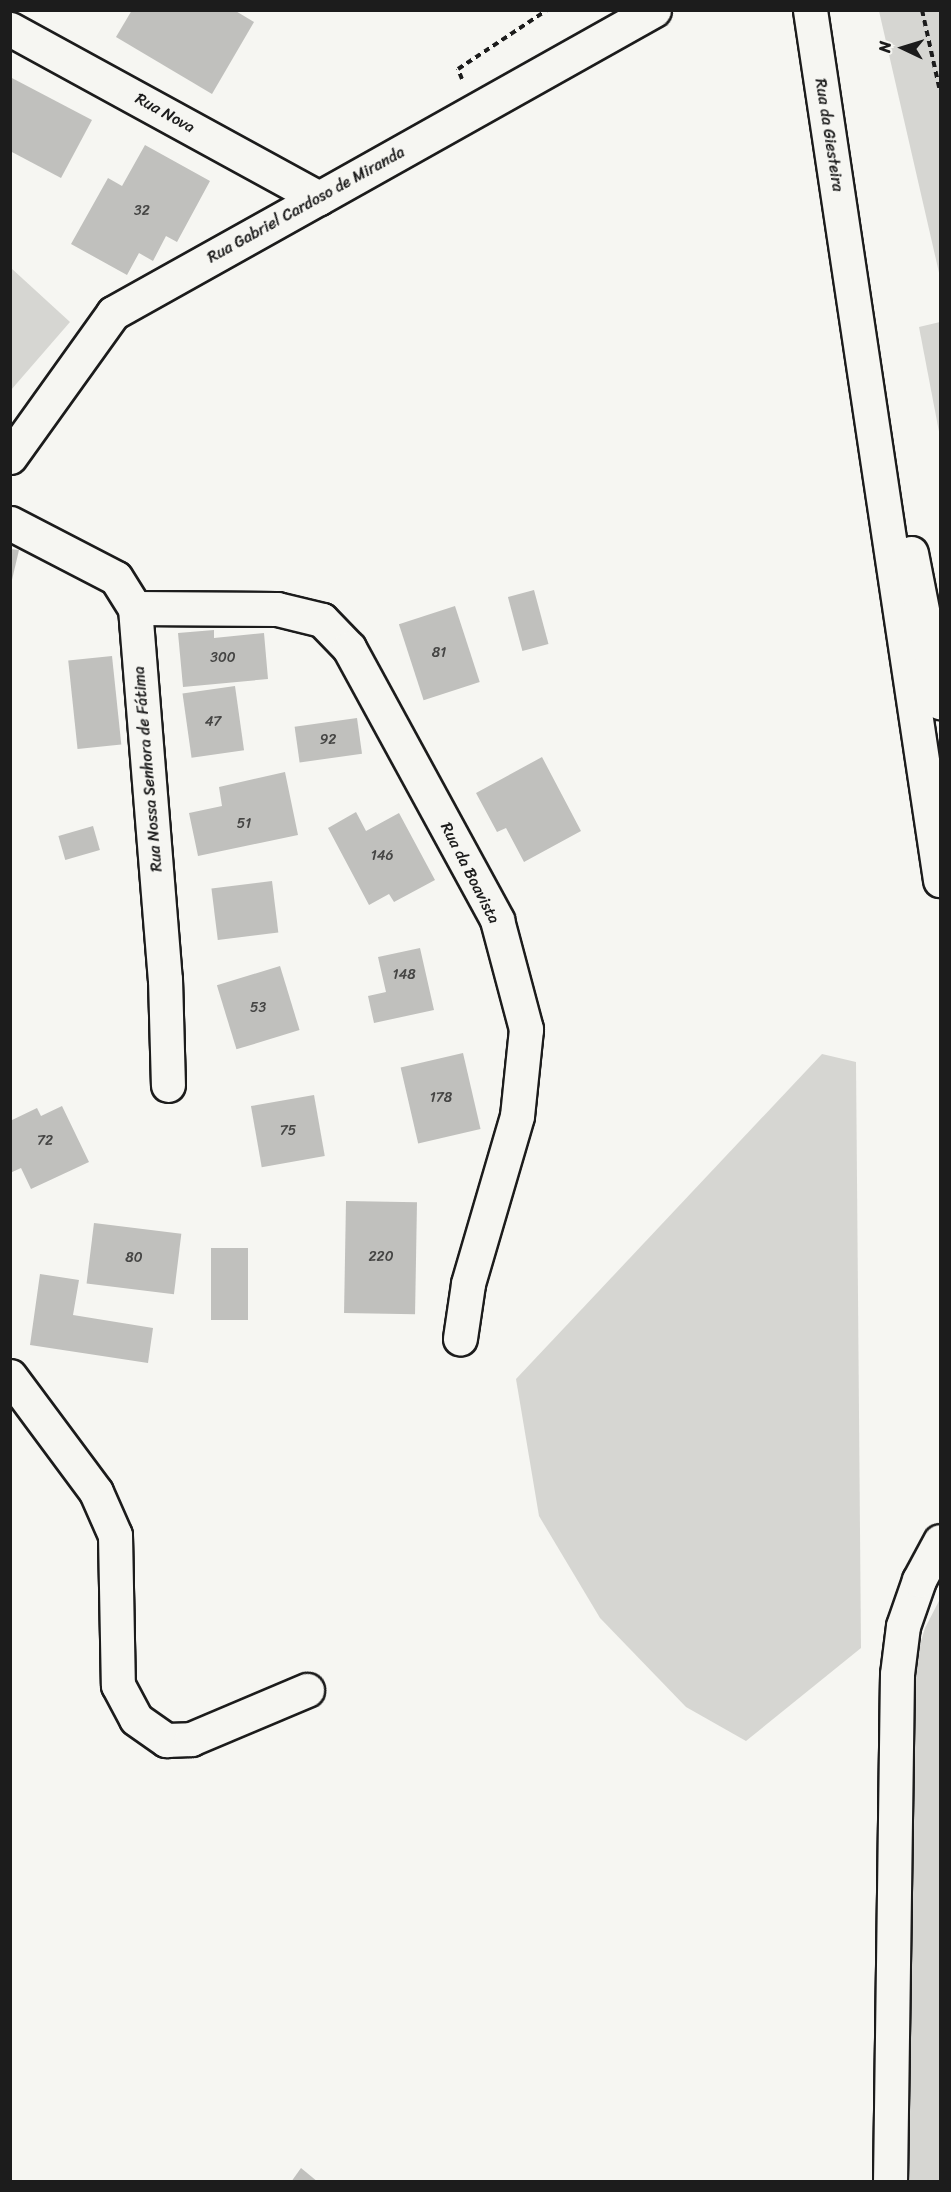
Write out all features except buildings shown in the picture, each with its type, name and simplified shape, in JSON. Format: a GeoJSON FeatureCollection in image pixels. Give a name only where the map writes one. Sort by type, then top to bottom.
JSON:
{"type":"FeatureCollection","features":[{"type":"Feature","properties":{"kind":"street","name":"Rua Gabriel Cardoso de Miranda"},"geometry":{"type":"LineString","coordinates":[[10,458],[113,313],[654,10]]}},
{"type":"Feature","properties":{"kind":"street","name":"Rua da Giesteira"},"geometry":{"type":"LineString","coordinates":[[810,10],[848,261]]}},
{"type":"Feature","properties":{"kind":"street","name":"Rua Nova"},"geometry":{"type":"LineString","coordinates":[[10,29],[319,198]]}},
{"type":"Feature","properties":{"kind":"street"},"geometry":{"type":"LineString","coordinates":[[848,261],[940,702]]}},
{"type":"Feature","properties":{"kind":"street"},"geometry":{"type":"LineString","coordinates":[[848,261],[940,880]]}},
{"type":"Feature","properties":{"kind":"street","name":"Rua Nossa Senhora de Fátima"},"geometry":{"type":"LineString","coordinates":[[10,523],[116,579],[135,608],[165,979],[168,1085]]}},
{"type":"Feature","properties":{"kind":"street","name":"Rua da Boavista"},"geometry":{"type":"LineString","coordinates":[[135,608],[277,609],[322,620],[350,648],[497,920],[526,1029],[517,1116],[468,1284],[460,1338]]}},
{"type":"Feature","properties":{"kind":"street"},"geometry":{"type":"LineString","coordinates":[[10,1376],[96,1492],[115,1535],[118,1685],[136,1719],[166,1740],[191,1740],[307,1690]]}},
{"type":"Feature","properties":{"kind":"street"},"geometry":{"type":"LineString","coordinates":[[890,2181],[897,1674],[903,1626],[919,1580],[940,1541]]}},
{"type":"Feature","properties":{"kind":"path"},"geometry":{"type":"LineString","coordinates":[[474,110],[458,69],[547,10]]}},
{"type":"Feature","properties":{"kind":"path"},"geometry":{"type":"LineString","coordinates":[[922,10],[940,91]]}},
{"type":"Feature","properties":{"kind":"shaded area"},"geometry":{"type":"Polygon","coordinates":[[[879,11],[940,11],[940,277],[879,11]]]}},
{"type":"Feature","properties":{"kind":"shaded area"},"geometry":{"type":"Polygon","coordinates":[[[11,268],[70,322],[11,390],[11,268]]]}},
{"type":"Feature","properties":{"kind":"shaded area"},"geometry":{"type":"Polygon","coordinates":[[[940,322],[940,437],[919,327],[940,322]]]}},
{"type":"Feature","properties":{"kind":"shaded area"},"geometry":{"type":"Polygon","coordinates":[[[822,1054],[856,1062],[861,1648],[746,1741],[686,1707],[600,1618],[539,1516],[516,1379],[822,1054]]]}},
{"type":"Feature","properties":{"kind":"shaded area"},"geometry":{"type":"Polygon","coordinates":[[[940,1599],[940,2181],[903,2182],[908,1684],[925,1628],[940,1599]]]}}]}
